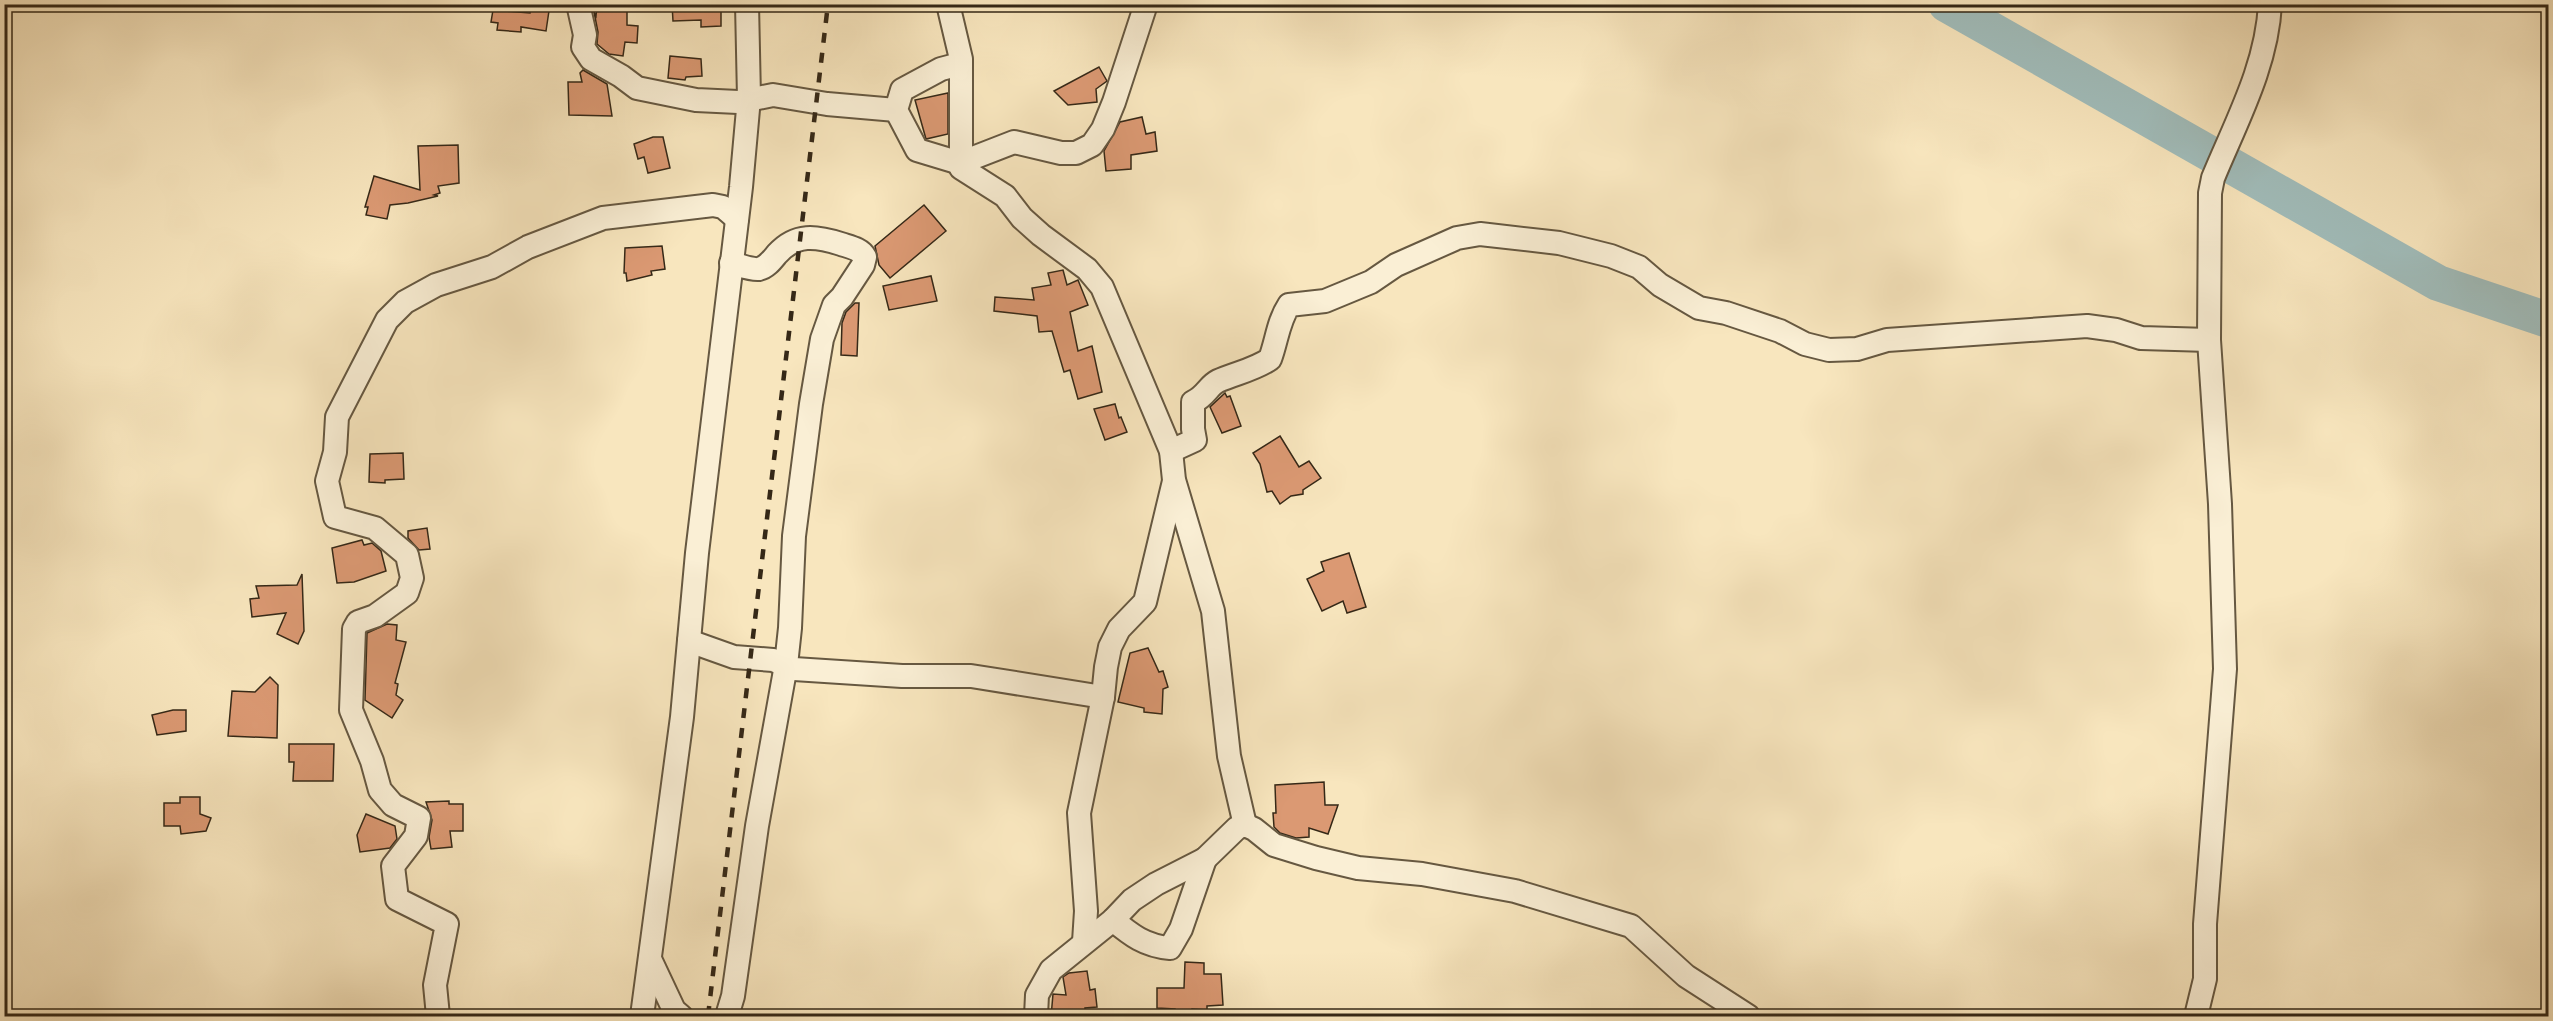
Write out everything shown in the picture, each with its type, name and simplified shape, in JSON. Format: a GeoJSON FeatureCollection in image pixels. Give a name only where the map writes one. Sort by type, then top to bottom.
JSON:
{"type":"FeatureCollection","features":[{"type":"Feature","properties":{"kind":"street"},"geometry":{"type":"LineString","coordinates":[[578,4],[585,35],[583,47],[591,59],[637,88],[696,100],[738,102],[773,94],[826,104],[896,110]]}},
{"type":"Feature","properties":{"kind":"street"},"geometry":{"type":"LineString","coordinates":[[642,1017],[682,717],[688,640],[737,219],[749,98],[747,4]]}},
{"type":"Feature","properties":{"kind":"street"},"geometry":{"type":"LineString","coordinates":[[948,4],[957,39],[960,64],[961,168],[1005,196],[1022,218],[1087,269],[1102,287],[1171,451],[1174,480],[1213,611],[1229,756],[1245,825]]}},
{"type":"Feature","properties":{"kind":"street"},"geometry":{"type":"LineString","coordinates":[[960,64],[941,69],[902,90],[896,110],[917,150],[960,163],[1014,142],[1061,153],[1076,153],[1092,145],[1102,129],[1114,102],[1146,4]]}},
{"type":"Feature","properties":{"kind":"street"},"geometry":{"type":"LineString","coordinates":[[2196,1017],[2205,979],[2205,924],[2225,669],[2220,504],[2209,340],[2210,194],[2213,178],[2260,64],[2268,30],[2270,4]]}},
{"type":"Feature","properties":{"kind":"street"},"geometry":{"type":"LineString","coordinates":[[438,1017],[435,985],[447,924],[397,899],[393,866],[416,836],[418,818],[393,805],[380,790],[372,761],[351,710],[354,630],[358,622],[375,616],[407,593],[412,578],[407,555],[375,528],[335,517],[327,481],[335,452],[337,417],[387,320],[405,302],[436,285],[492,267],[528,247],[603,218],[713,206],[723,207],[737,219]]}},
{"type":"Feature","properties":{"kind":"street"},"geometry":{"type":"LineString","coordinates":[[1171,451],[1195,440],[1192,429],[1193,402],[1204,397],[1216,382],[1239,375],[1270,358],[1277,341],[1281,317],[1289,305],[1325,301],[1371,282],[1396,265],[1457,238],[1480,234],[1559,243],[1611,256],[1639,267],[1660,285],[1699,308],[1726,313],[1780,331],[1805,344],[1829,351],[1857,349],[1887,340],[2087,326],[2116,330],[2141,338],[2209,340]]}},
{"type":"Feature","properties":{"kind":"street"},"geometry":{"type":"LineString","coordinates":[[727,1017],[733,996],[757,826],[786,665],[794,536],[822,339],[834,305],[863,265],[865,257],[856,249],[829,240],[807,237],[786,244],[769,264],[758,269],[731,263]]}},
{"type":"Feature","properties":{"kind":"street"},"geometry":{"type":"LineString","coordinates":[[1084,942],[1086,911],[1079,813],[1083,783],[1102,697],[1110,647],[1119,630],[1145,602],[1174,480]]}},
{"type":"Feature","properties":{"kind":"street"},"geometry":{"type":"LineString","coordinates":[[688,640],[734,657],[773,660],[794,669],[902,676],[970,676],[1102,697]]}},
{"type":"Feature","properties":{"kind":"street"},"geometry":{"type":"LineString","coordinates":[[1036,1017],[1037,995],[1051,970],[1113,920],[1132,900],[1156,884],[1206,859],[1237,828],[1245,825],[1254,829],[1274,845],[1316,858],[1358,868],[1422,874],[1515,891],[1631,926],[1686,976],[1748,1017]]}},
{"type":"Feature","properties":{"kind":"street"},"geometry":{"type":"LineString","coordinates":[[1113,920],[1135,938],[1153,946],[1170,948],[1181,928],[1206,859]]}},
{"type":"Feature","properties":{"kind":"street"},"geometry":{"type":"LineString","coordinates":[[650,959],[674,1010],[681,1017]]}},
{"type":"Feature","properties":{"kind":"building"},"geometry":{"type":"Polygon","coordinates":[[[531,4],[550,4],[546,31],[521,27],[521,32],[497,30],[498,23],[491,22],[493,10],[530,13],[531,4]]]}},
{"type":"Feature","properties":{"kind":"building"},"geometry":{"type":"Polygon","coordinates":[[[672,4],[721,4],[721,26],[701,27],[701,20],[673,21],[672,4]]]}},
{"type":"Feature","properties":{"kind":"building"},"geometry":{"type":"Polygon","coordinates":[[[597,5],[627,7],[627,25],[638,26],[637,43],[625,42],[623,56],[609,54],[597,44],[598,32],[594,12],[596,16],[597,5]]]}},
{"type":"Feature","properties":{"kind":"building"},"geometry":{"type":"Polygon","coordinates":[[[670,56],[701,59],[702,76],[686,77],[685,80],[668,78],[670,56]]]}},
{"type":"Feature","properties":{"kind":"building"},"geometry":{"type":"Polygon","coordinates":[[[1099,67],[1107,81],[1096,89],[1097,102],[1068,105],[1054,91],[1099,67]]]}},
{"type":"Feature","properties":{"kind":"building"},"geometry":{"type":"Polygon","coordinates":[[[583,70],[607,84],[612,116],[569,115],[568,82],[582,82],[580,73],[583,70]]]}},
{"type":"Feature","properties":{"kind":"building"},"geometry":{"type":"Polygon","coordinates":[[[948,93],[948,134],[926,139],[915,100],[948,93]]]}},
{"type":"Feature","properties":{"kind":"building"},"geometry":{"type":"Polygon","coordinates":[[[1142,117],[1146,134],[1155,132],[1157,151],[1131,155],[1131,169],[1106,171],[1104,151],[1120,122],[1142,117]]]}},
{"type":"Feature","properties":{"kind":"building"},"geometry":{"type":"Polygon","coordinates":[[[653,137],[663,137],[670,168],[648,173],[644,157],[638,159],[634,144],[653,137]]]}},
{"type":"Feature","properties":{"kind":"building"},"geometry":{"type":"Polygon","coordinates":[[[458,145],[459,183],[438,186],[440,193],[434,195],[438,196],[390,205],[387,219],[366,215],[368,207],[365,207],[374,176],[420,190],[418,146],[458,145]]]}},
{"type":"Feature","properties":{"kind":"building"},"geometry":{"type":"Polygon","coordinates":[[[924,205],[946,231],[890,278],[879,265],[875,246],[924,205]]]}},
{"type":"Feature","properties":{"kind":"building"},"geometry":{"type":"Polygon","coordinates":[[[662,246],[665,269],[651,271],[652,275],[627,281],[626,273],[624,273],[625,248],[662,246]]]}},
{"type":"Feature","properties":{"kind":"building"},"geometry":{"type":"Polygon","coordinates":[[[1063,270],[1067,285],[1078,280],[1088,305],[1070,312],[1078,351],[1092,346],[1102,392],[1078,399],[1070,370],[1064,372],[1052,331],[1039,332],[1037,316],[994,311],[995,297],[1034,300],[1032,288],[1051,285],[1048,273],[1063,270]]]}},
{"type":"Feature","properties":{"kind":"building"},"geometry":{"type":"Polygon","coordinates":[[[931,276],[937,301],[889,310],[883,286],[931,276]]]}},
{"type":"Feature","properties":{"kind":"building"},"geometry":{"type":"Polygon","coordinates":[[[855,303],[859,303],[857,356],[841,355],[842,323],[846,312],[855,303]]]}},
{"type":"Feature","properties":{"kind":"building"},"geometry":{"type":"Polygon","coordinates":[[[1225,393],[1227,397],[1230,396],[1241,426],[1222,433],[1210,407],[1225,393]]]}},
{"type":"Feature","properties":{"kind":"building"},"geometry":{"type":"Polygon","coordinates":[[[1115,404],[1119,418],[1121,417],[1127,432],[1105,440],[1094,409],[1115,404]]]}},
{"type":"Feature","properties":{"kind":"building"},"geometry":{"type":"Polygon","coordinates":[[[1280,436],[1299,467],[1309,461],[1321,478],[1303,490],[1303,494],[1291,496],[1280,504],[1272,491],[1267,492],[1260,464],[1253,453],[1280,436]]]}},
{"type":"Feature","properties":{"kind":"building"},"geometry":{"type":"Polygon","coordinates":[[[403,453],[404,479],[385,480],[385,483],[369,482],[370,454],[403,453]]]}},
{"type":"Feature","properties":{"kind":"building"},"geometry":{"type":"Polygon","coordinates":[[[427,528],[430,549],[419,550],[408,538],[408,531],[427,528]]]}},
{"type":"Feature","properties":{"kind":"building"},"geometry":{"type":"Polygon","coordinates":[[[362,540],[364,545],[372,543],[381,551],[386,571],[354,582],[337,583],[332,548],[362,540]]]}},
{"type":"Feature","properties":{"kind":"building"},"geometry":{"type":"Polygon","coordinates":[[[1349,553],[1366,607],[1347,613],[1343,601],[1322,611],[1307,579],[1324,571],[1321,562],[1349,553]]]}},
{"type":"Feature","properties":{"kind":"building"},"geometry":{"type":"Polygon","coordinates":[[[302,574],[304,631],[298,644],[277,634],[286,613],[252,617],[250,599],[259,598],[256,586],[297,585],[302,574]]]}},
{"type":"Feature","properties":{"kind":"building"},"geometry":{"type":"Polygon","coordinates":[[[387,624],[397,625],[396,640],[406,642],[395,683],[398,684],[396,695],[403,700],[392,718],[365,700],[367,633],[387,624]]]}},
{"type":"Feature","properties":{"kind":"building"},"geometry":{"type":"Polygon","coordinates":[[[1148,648],[1159,672],[1163,671],[1168,687],[1163,689],[1162,714],[1144,712],[1144,708],[1118,702],[1130,653],[1148,648]]]}},
{"type":"Feature","properties":{"kind":"building"},"geometry":{"type":"Polygon","coordinates":[[[270,677],[278,685],[277,738],[228,736],[232,691],[255,692],[270,677]]]}},
{"type":"Feature","properties":{"kind":"building"},"geometry":{"type":"Polygon","coordinates":[[[173,710],[186,710],[186,731],[157,735],[152,715],[173,710]]]}},
{"type":"Feature","properties":{"kind":"building"},"geometry":{"type":"Polygon","coordinates":[[[289,744],[334,744],[333,781],[293,781],[294,762],[289,762],[289,744]]]}},
{"type":"Feature","properties":{"kind":"building"},"geometry":{"type":"Polygon","coordinates":[[[1324,782],[1325,805],[1338,805],[1328,834],[1309,828],[1309,837],[1296,838],[1280,833],[1274,827],[1275,785],[1324,782]]]}},
{"type":"Feature","properties":{"kind":"building"},"geometry":{"type":"Polygon","coordinates":[[[180,797],[200,797],[200,814],[211,818],[206,831],[181,834],[180,826],[164,826],[164,803],[180,803],[180,797]]]}},
{"type":"Feature","properties":{"kind":"building"},"geometry":{"type":"Polygon","coordinates":[[[449,801],[449,804],[463,804],[463,831],[450,831],[452,847],[431,849],[429,837],[432,820],[426,802],[449,801]]]}},
{"type":"Feature","properties":{"kind":"building"},"geometry":{"type":"Polygon","coordinates":[[[366,814],[395,826],[397,839],[390,848],[360,852],[357,835],[366,814]]]}},
{"type":"Feature","properties":{"kind":"building"},"geometry":{"type":"Polygon","coordinates":[[[1185,962],[1204,963],[1204,974],[1221,974],[1223,1005],[1207,1006],[1207,1010],[1192,1009],[1192,1017],[1175,1017],[1175,1009],[1157,1008],[1157,988],[1184,988],[1185,962]]]}},
{"type":"Feature","properties":{"kind":"building"},"geometry":{"type":"Polygon","coordinates":[[[1087,971],[1090,990],[1095,989],[1097,1007],[1085,1008],[1086,1017],[1051,1017],[1053,994],[1066,995],[1063,977],[1069,973],[1087,971]]]}},
{"type":"Feature","properties":{"kind":"waterway"},"geometry":{"type":"LineString","coordinates":[[1946,4],[2438,283],[2548,320]]}},
{"type":"Feature","properties":{"kind":"railway"},"geometry":{"type":"LineString","coordinates":[[708,1016],[828,4]]}}]}
